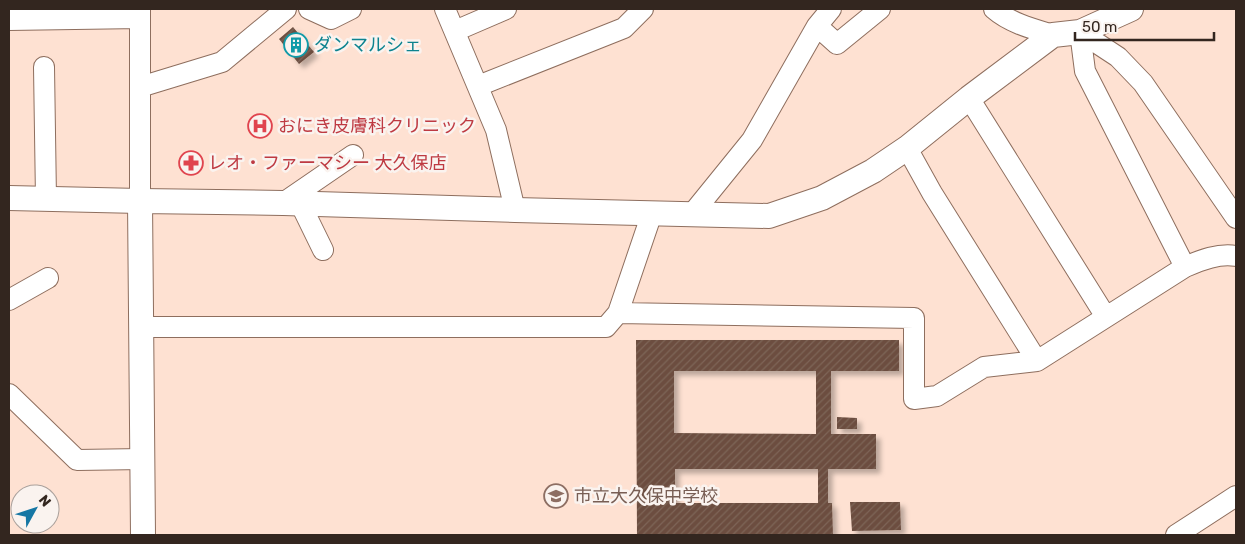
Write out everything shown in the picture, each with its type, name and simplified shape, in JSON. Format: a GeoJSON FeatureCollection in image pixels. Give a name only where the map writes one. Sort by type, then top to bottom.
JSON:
{"type":"FeatureCollection","features":[{"type":"Feature","properties":{"kind":"street"},"geometry":{"type":"LineString","coordinates":[[140,87],[222,62],[286,9]]}},
{"type":"Feature","properties":{"kind":"street"},"geometry":{"type":"LineString","coordinates":[[309,9],[331,19],[351,9]]}},
{"type":"Feature","properties":{"kind":"street"},"geometry":{"type":"LineString","coordinates":[[445,9],[496,130],[515,210]]}},
{"type":"Feature","properties":{"kind":"street"},"geometry":{"type":"LineString","coordinates":[[455,31],[506,9]]}},
{"type":"Feature","properties":{"kind":"street"},"geometry":{"type":"LineString","coordinates":[[478,86],[624,28],[642,9]]}},
{"type":"Feature","properties":{"kind":"street"},"geometry":{"type":"LineString","coordinates":[[692,214],[752,140],[818,26],[831,9]]}},
{"type":"Feature","properties":{"kind":"street"},"geometry":{"type":"LineString","coordinates":[[818,26],[836,44],[880,9]]}},
{"type":"Feature","properties":{"kind":"street"},"geometry":{"type":"LineString","coordinates":[[994,9],[1027,27],[1053,35],[1080,32],[1131,9]]}},
{"type":"Feature","properties":{"kind":"street"},"geometry":{"type":"LineString","coordinates":[[9,20],[140,13],[143,535]]}},
{"type":"Feature","properties":{"kind":"street"},"geometry":{"type":"LineString","coordinates":[[1080,32],[1118,57],[1143,83],[1236,218]]}},
{"type":"Feature","properties":{"kind":"street"},"geometry":{"type":"LineString","coordinates":[[1080,32],[1085,71],[1185,266]]}},
{"type":"Feature","properties":{"kind":"street"},"geometry":{"type":"LineString","coordinates":[[9,198],[291,203],[769,216],[822,198],[873,171],[907,148],[969,98],[1053,35]]}},
{"type":"Feature","properties":{"kind":"street"},"geometry":{"type":"LineString","coordinates":[[44,67],[46,199]]}},
{"type":"Feature","properties":{"kind":"street"},"geometry":{"type":"LineString","coordinates":[[969,98],[1106,317]]}},
{"type":"Feature","properties":{"kind":"street"},"geometry":{"type":"LineString","coordinates":[[907,148],[938,202],[1037,361]]}},
{"type":"Feature","properties":{"kind":"street"},"geometry":{"type":"LineString","coordinates":[[291,203],[353,155]]}},
{"type":"Feature","properties":{"kind":"street"},"geometry":{"type":"LineString","coordinates":[[291,203],[323,250]]}},
{"type":"Feature","properties":{"kind":"street"},"geometry":{"type":"LineString","coordinates":[[142,327],[606,327],[618,313],[652,213]]}},
{"type":"Feature","properties":{"kind":"street"},"geometry":{"type":"LineString","coordinates":[[618,313],[914,318],[914,399],[937,396],[984,367],[1037,361],[1185,266],[1203,259],[1230,255],[1236,256]]}},
{"type":"Feature","properties":{"kind":"street"},"geometry":{"type":"LineString","coordinates":[[9,300],[48,278]]}},
{"type":"Feature","properties":{"kind":"street"},"geometry":{"type":"LineString","coordinates":[[9,394],[77,460],[143,459]]}},
{"type":"Feature","properties":{"kind":"street"},"geometry":{"type":"LineString","coordinates":[[1176,535],[1236,496]]}},
{"type":"Feature","properties":{"kind":"building","name":"ダンマルシェ"},"geometry":{"type":"Polygon","coordinates":[[[293,27],[314,52],[299,64],[279,39],[293,27]]]}},
{"type":"Feature","properties":{"kind":"building"},"geometry":{"type":"Polygon","coordinates":[[[636,340],[899,340],[899,371],[831,371],[831,434],[876,434],[876,469],[828,469],[828,503],[832,503],[833,535],[637,535],[636,340]],[[674,371],[674,433],[816,434],[816,371],[674,371]],[[675,469],[675,503],[818,503],[818,469],[675,469]]]}},
{"type":"Feature","properties":{"kind":"building"},"geometry":{"type":"Polygon","coordinates":[[[837,417],[857,418],[857,429],[837,429],[837,417]]]}},
{"type":"Feature","properties":{"kind":"building"},"geometry":{"type":"Polygon","coordinates":[[[850,502],[900,502],[901,530],[852,531],[850,502]]]}},
{"type":"Feature","properties":{"kind":"place","name":"ダンマルシェ"},"geometry":{"type":"Point","coordinates":[296,45]}},
{"type":"Feature","properties":{"kind":"place","name":"おにき皮膚科クリニック"},"geometry":{"type":"Point","coordinates":[260,126]}},
{"type":"Feature","properties":{"kind":"place","name":"レオ・ファーマシー 大久保店"},"geometry":{"type":"Point","coordinates":[191,163]}},
{"type":"Feature","properties":{"kind":"place","name":"市立大久保中学校"},"geometry":{"type":"Point","coordinates":[556,496]}}]}
